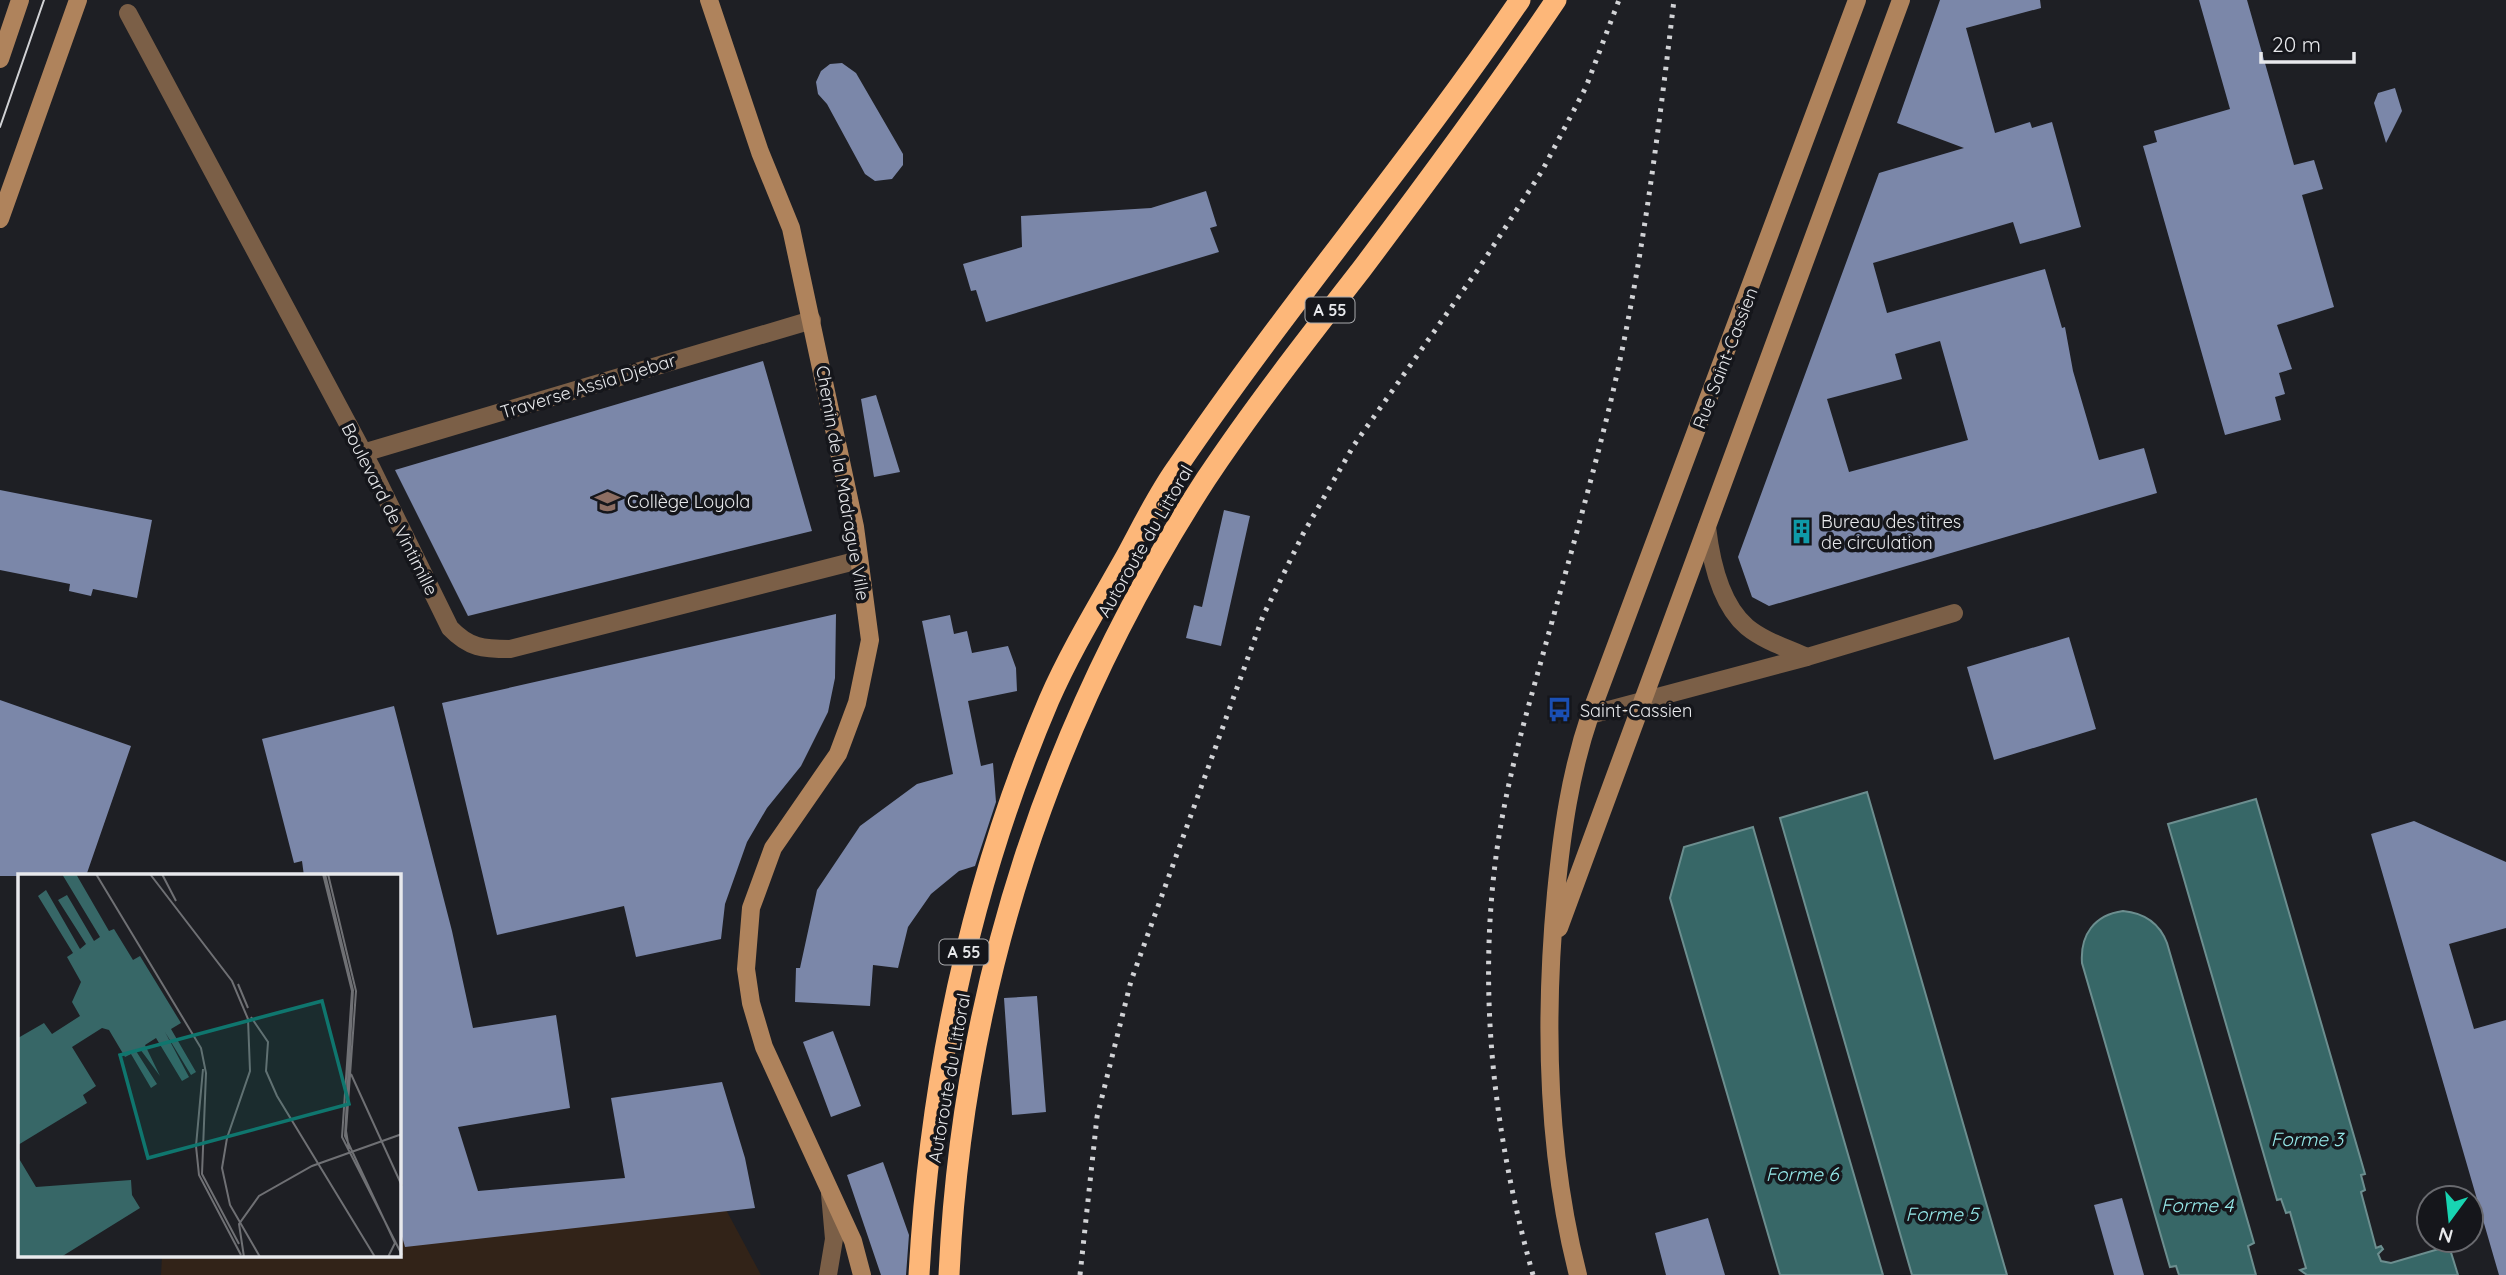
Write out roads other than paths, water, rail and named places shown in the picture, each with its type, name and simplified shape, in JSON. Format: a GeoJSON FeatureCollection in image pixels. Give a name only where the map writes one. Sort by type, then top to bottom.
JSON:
{"type":"FeatureCollection","features":[{"type":"Feature","properties":{"kind":"highway","name":"Autoroute du Littoral"},"geometry":{"type":"LineString","coordinates":[[919,1275],[924,1182],[942,1058],[959,970],[1013,791],[1051,697],[1089,620],[1175,469],[1289,313],[1461,87],[1520,0]]}},
{"type":"Feature","properties":{"kind":"highway","name":"Autoroute du Littoral"},"geometry":{"type":"LineString","coordinates":[[948,1275],[951,1211],[964,1106],[977,1034],[1007,907],[1041,804],[1119,629],[1144,581],[1207,478],[1273,385],[1494,92],[1556,0]]}},
{"type":"Feature","properties":{"kind":"street"},"geometry":{"type":"LineString","coordinates":[[0,59],[20,0]]}},
{"type":"Feature","properties":{"kind":"street"},"geometry":{"type":"LineString","coordinates":[[0,219],[6,187],[78,0]]}},
{"type":"Feature","properties":{"kind":"street","name":"Chemin de la Madrague Ville"},"geometry":{"type":"LineString","coordinates":[[709,0],[760,152],[791,229],[812,320],[859,560],[870,640],[857,702],[838,754],[774,848],[751,908],[747,969],[751,1003],[764,1047],[853,1241],[862,1275]]}},
{"type":"Feature","properties":{"kind":"street","name":"Rue Saint-Cassien"},"geometry":{"type":"LineString","coordinates":[[1578,1275],[1570,1243],[1549,1107],[1551,948],[1565,804],[1590,715],[1857,0]]}},
{"type":"Feature","properties":{"kind":"street"},"geometry":{"type":"LineString","coordinates":[[1551,948],[1644,702],[1900,0]]}},
{"type":"Feature","properties":{"kind":"street","name":"Boulevard de Vintimille"},"geometry":{"type":"LineString","coordinates":[[128,13],[363,453],[450,628],[461,640],[480,649],[510,649],[859,560]]}},
{"type":"Feature","properties":{"kind":"street","name":"Traverse Assia Djebar"},"geometry":{"type":"LineString","coordinates":[[363,453],[812,320]]}},
{"type":"Feature","properties":{"kind":"street"},"geometry":{"type":"LineString","coordinates":[[1707,527],[1710,559],[1737,617],[1760,636],[1807,657]]}},
{"type":"Feature","properties":{"kind":"street"},"geometry":{"type":"LineString","coordinates":[[1590,715],[1807,657],[1954,613]]}},
{"type":"Feature","properties":{"kind":"street"},"geometry":{"type":"LineString","coordinates":[[828,1275],[834,1239],[830,1194]]}},
{"type":"Feature","properties":{"kind":"water","name":"Forme 5"},"geometry":{"type":"Polygon","coordinates":[[[1867,792],[2007,1275],[1912,1275],[1780,818],[1867,792]]]}},
{"type":"Feature","properties":{"kind":"water","name":"Forme 3"},"geometry":{"type":"Polygon","coordinates":[[[2256,799],[2365,1174],[2361,1175],[2365,1190],[2361,1192],[2376,1248],[2381,1246],[2383,1249],[2378,1254],[2381,1261],[2391,1263],[2422,1254],[2451,1254],[2458,1275],[2307,1275],[2300,1270],[2306,1268],[2290,1212],[2286,1213],[2281,1199],[2277,1200],[2168,824],[2256,799]]]}},
{"type":"Feature","properties":{"kind":"water","name":"Forme 6"},"geometry":{"type":"Polygon","coordinates":[[[1753,827],[1883,1275],[1780,1275],[1670,898],[1684,847],[1753,827]]]}},
{"type":"Feature","properties":{"kind":"water","name":"Forme 4"},"geometry":{"type":"Polygon","coordinates":[[[2123,911],[2150,920],[2160,929],[2167,943],[2254,1243],[2248,1246],[2256,1275],[2179,1275],[2176,1266],[2170,1267],[2082,963],[2083,944],[2091,928],[2104,917],[2123,911]]]}},
{"type":"Feature","properties":{"kind":"tram line"},"geometry":{"type":"LineString","coordinates":[[0,127],[44,0]]}},
{"type":"Feature","properties":{"kind":"railway"},"geometry":{"type":"LineString","coordinates":[[1080,1275],[1097,1117],[1131,981],[1263,616],[1303,534],[1354,445],[1479,268],[1542,171],[1586,87],[1619,0]]}},
{"type":"Feature","properties":{"kind":"railway"},"geometry":{"type":"LineString","coordinates":[[1533,1275],[1508,1170],[1493,1064],[1489,1010],[1491,903],[1505,802],[1527,710],[1590,485],[1628,320],[1646,214],[1674,0]]}},
{"type":"Feature","properties":{"kind":"place","name":"Collège Loyola"},"geometry":{"type":"Point","coordinates":[607,501]}},
{"type":"Feature","properties":{"kind":"place","name":"Bureau des titres de circulation"},"geometry":{"type":"Point","coordinates":[1801,531]}},
{"type":"Feature","properties":{"kind":"place","name":"Saint-Cassien"},"geometry":{"type":"Point","coordinates":[1560,710]}}]}
